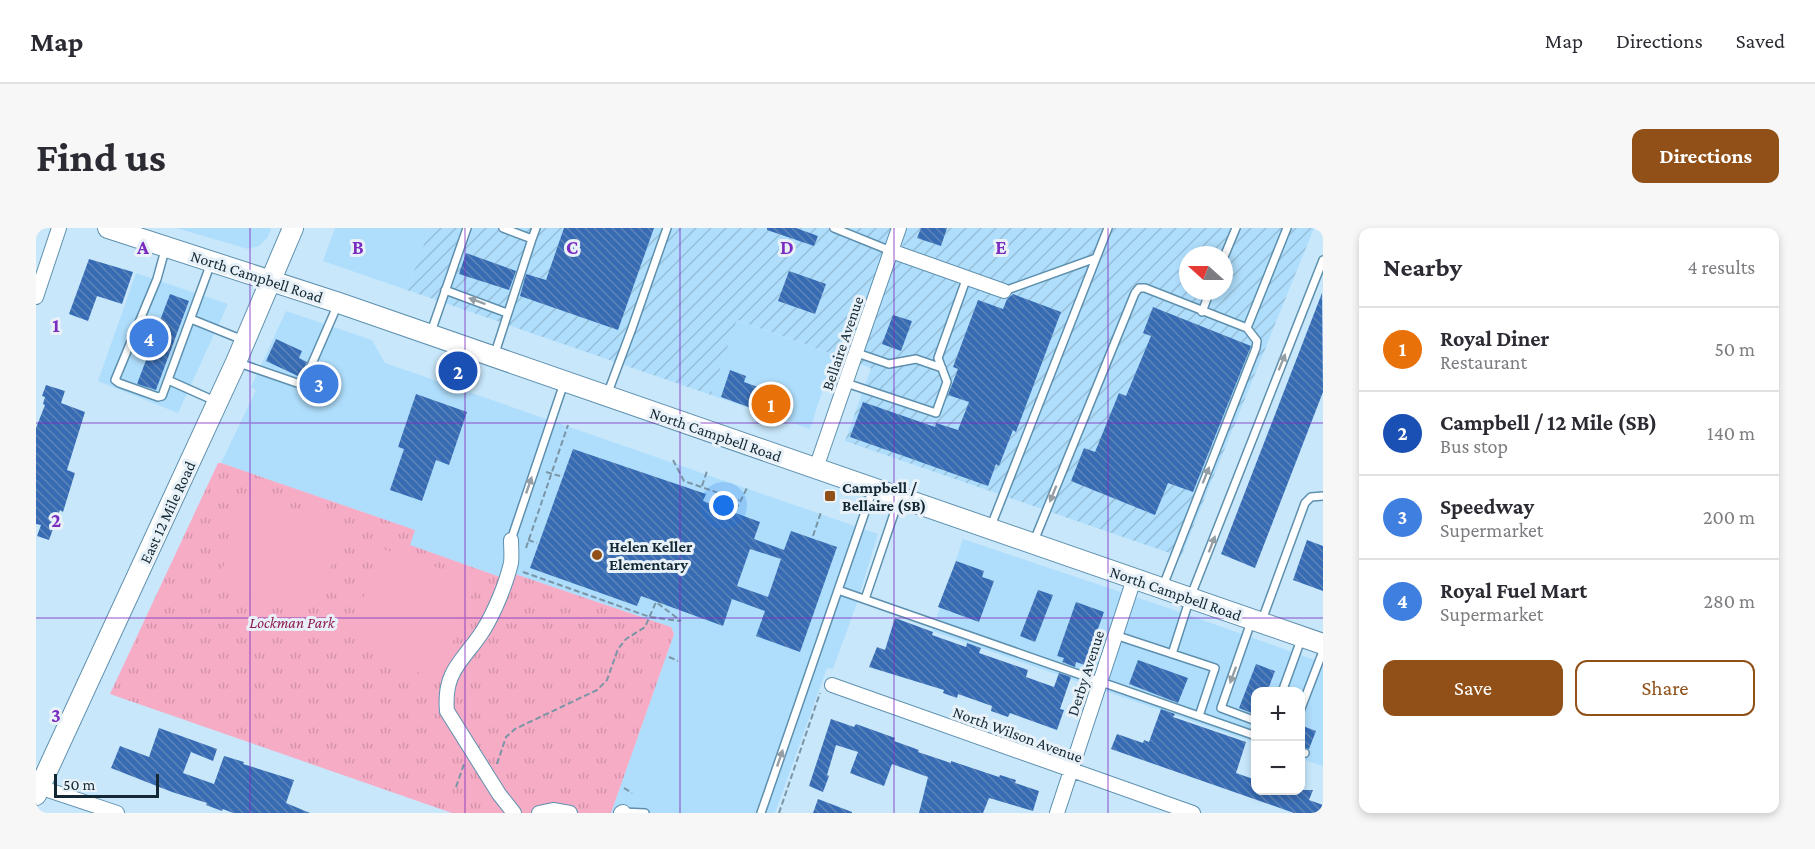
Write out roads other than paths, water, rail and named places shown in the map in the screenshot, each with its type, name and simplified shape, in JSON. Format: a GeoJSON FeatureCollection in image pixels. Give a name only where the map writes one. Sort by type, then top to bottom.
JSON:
{"type":"FeatureCollection","features":[{"type":"Feature","properties":{"kind":"street"},"geometry":{"type":"LineString","coordinates":[[36,297],[59,228]]}},
{"type":"Feature","properties":{"kind":"street","name":"North Campbell Road"},"geometry":{"type":"LineString","coordinates":[[108,228],[272,280],[1323,644]]}},
{"type":"Feature","properties":{"kind":"street","name":"East 12 Mile Road"},"geometry":{"type":"LineString","coordinates":[[37,790],[218,402],[293,228]]}},
{"type":"Feature","properties":{"kind":"street","name":"Bellaire Avenue"},"geometry":{"type":"LineString","coordinates":[[816,468],[899,228]]}},
{"type":"Feature","properties":{"kind":"street"},"geometry":{"type":"LineString","coordinates":[[891,251],[1004,291]]}},
{"type":"Feature","properties":{"kind":"street"},"geometry":{"type":"LineString","coordinates":[[511,540],[511,562],[494,611],[451,675],[446,695],[447,711],[490,780],[514,813]]}},
{"type":"Feature","properties":{"kind":"street","name":"Derby Avenue"},"geometry":{"type":"LineString","coordinates":[[1057,813],[1134,579]]}},
{"type":"Feature","properties":{"kind":"street","name":"North Wilson Avenue"},"geometry":{"type":"LineString","coordinates":[[827,687],[1193,813]]}},
{"type":"Feature","properties":{"kind":"street"},"geometry":{"type":"LineString","coordinates":[[37,790],[117,813]]}},
{"type":"Feature","properties":{"kind":"street"},"geometry":{"type":"LineString","coordinates":[[539,813],[553,810],[570,813]]}},
{"type":"Feature","properties":{"kind":"lane"},"geometry":{"type":"LineString","coordinates":[[430,335],[467,228]]}},
{"type":"Feature","properties":{"kind":"lane"},"geometry":{"type":"LineString","coordinates":[[503,228],[532,239]]}},
{"type":"Feature","properties":{"kind":"lane"},"geometry":{"type":"LineString","coordinates":[[494,357],[536,228]]}},
{"type":"Feature","properties":{"kind":"lane"},"geometry":{"type":"LineString","coordinates":[[606,396],[632,331],[667,228]]}},
{"type":"Feature","properties":{"kind":"lane"},"geometry":{"type":"LineString","coordinates":[[834,228],[891,251]]}},
{"type":"Feature","properties":{"kind":"lane"},"geometry":{"type":"LineString","coordinates":[[990,528],[1108,228]]}},
{"type":"Feature","properties":{"kind":"lane"},"geometry":{"type":"LineString","coordinates":[[1229,246],[1236,228]]}},
{"type":"Feature","properties":{"kind":"lane"},"geometry":{"type":"LineString","coordinates":[[1247,328],[1287,228]]}},
{"type":"Feature","properties":{"kind":"lane"},"geometry":{"type":"LineString","coordinates":[[166,246],[157,279],[115,380],[158,397],[162,396],[168,381],[212,261]]}},
{"type":"Feature","properties":{"kind":"lane"},"geometry":{"type":"LineString","coordinates":[[1004,291],[1096,258]]}},
{"type":"Feature","properties":{"kind":"lane"},"geometry":{"type":"LineString","coordinates":[[1172,654],[1271,389],[1323,261]]}},
{"type":"Feature","properties":{"kind":"lane"},"geometry":{"type":"LineString","coordinates":[[846,383],[936,413],[947,382],[938,358],[967,277]]}},
{"type":"Feature","properties":{"kind":"lane"},"geometry":{"type":"LineString","coordinates":[[1033,543],[1135,293],[1139,288],[1145,288],[1247,328],[1257,341],[1162,588]]}},
{"type":"Feature","properties":{"kind":"lane"},"geometry":{"type":"LineString","coordinates":[[445,290],[507,313]]}},
{"type":"Feature","properties":{"kind":"lane"},"geometry":{"type":"LineString","coordinates":[[1202,312],[1207,300]]}},
{"type":"Feature","properties":{"kind":"lane"},"geometry":{"type":"LineString","coordinates":[[236,362],[297,382],[304,382],[339,303]]}},
{"type":"Feature","properties":{"kind":"lane"},"geometry":{"type":"LineString","coordinates":[[191,319],[218,328],[245,341]]}},
{"type":"Feature","properties":{"kind":"lane"},"geometry":{"type":"LineString","coordinates":[[857,353],[889,364],[915,359],[942,368]]}},
{"type":"Feature","properties":{"kind":"lane"},"geometry":{"type":"LineString","coordinates":[[168,381],[218,402]]}},
{"type":"Feature","properties":{"kind":"lane"},"geometry":{"type":"LineString","coordinates":[[511,540],[565,381]]}},
{"type":"Feature","properties":{"kind":"lane"},"geometry":{"type":"LineString","coordinates":[[761,813],[874,488]]}},
{"type":"Feature","properties":{"kind":"lane"},"geometry":{"type":"LineString","coordinates":[[1251,719],[1221,708],[1305,503],[1311,497],[1323,496]]}},
{"type":"Feature","properties":{"kind":"lane"},"geometry":{"type":"LineString","coordinates":[[865,599],[900,497]]}},
{"type":"Feature","properties":{"kind":"lane"},"geometry":{"type":"LineString","coordinates":[[838,590],[1251,734]]}},
{"type":"Feature","properties":{"kind":"lane"},"geometry":{"type":"LineString","coordinates":[[1115,635],[1215,668],[1199,716]]}},
{"type":"Feature","properties":{"kind":"lane"},"geometry":{"type":"LineString","coordinates":[[1284,687],[1302,637]]}},
{"type":"Feature","properties":{"kind":"lane"},"geometry":{"type":"LineString","coordinates":[[1305,698],[1323,651]]}},
{"type":"Feature","properties":{"kind":"lane"},"geometry":{"type":"LineString","coordinates":[[622,812],[645,813]]}},
{"type":"Feature","properties":{"kind":"place","name":"Royal Fuel Mart"},"geometry":{"type":"Point","coordinates":[149,338]}},
{"type":"Feature","properties":{"kind":"place","name":"Campbell / 12 Mile (SB)"},"geometry":{"type":"Point","coordinates":[458,371]}},
{"type":"Feature","properties":{"kind":"place","name":"Speedway"},"geometry":{"type":"Point","coordinates":[319,384]}},
{"type":"Feature","properties":{"kind":"place","name":"Royal Diner"},"geometry":{"type":"Point","coordinates":[771,404]}},
{"type":"Feature","properties":{"kind":"place","name":"Campbell / Bellaire (SB)"},"geometry":{"type":"Point","coordinates":[830,496]}},
{"type":"Feature","properties":{"kind":"place","name":"Helen Keller Elementary"},"geometry":{"type":"Point","coordinates":[597,555]}},
{"type":"Feature","properties":{"kind":"park label","name":"Lockman Park"},"geometry":{"type":"Point","coordinates":[292,622]}}]}
